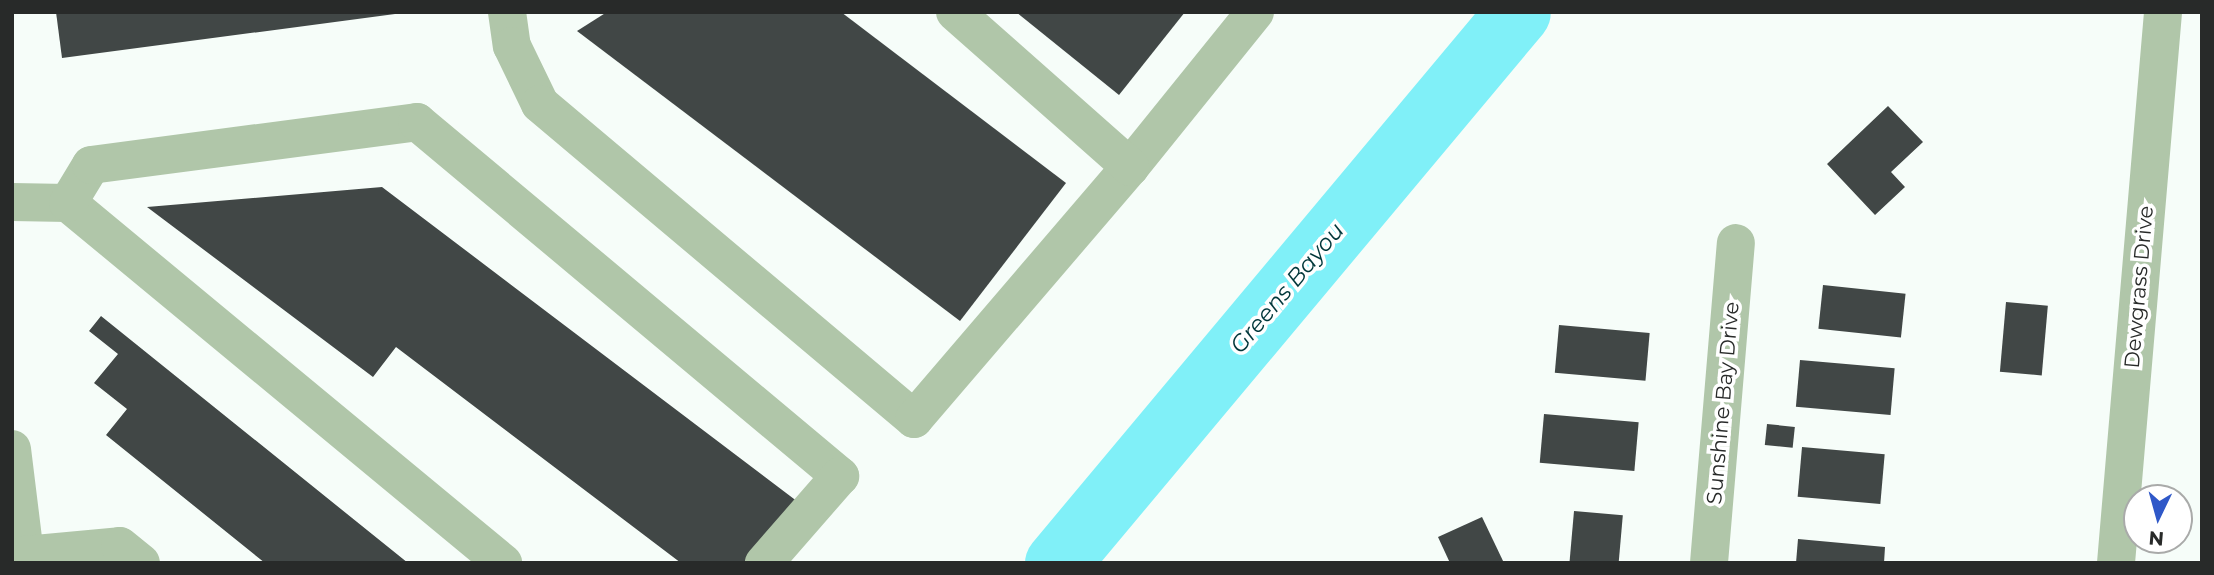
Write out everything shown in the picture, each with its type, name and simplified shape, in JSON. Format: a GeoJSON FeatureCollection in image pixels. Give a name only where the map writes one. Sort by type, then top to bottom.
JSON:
{"type":"FeatureCollection","features":[{"type":"Feature","properties":{"kind":"street"},"geometry":{"type":"LineString","coordinates":[[507,12],[512,46],[540,104],[915,419],[1130,167],[1255,12]]}},
{"type":"Feature","properties":{"kind":"street"},"geometry":{"type":"LineString","coordinates":[[956,12],[1130,167]]}},
{"type":"Feature","properties":{"kind":"street","name":"Dewgrass Drive"},"geometry":{"type":"LineString","coordinates":[[2116,563],[2163,12]]}},
{"type":"Feature","properties":{"kind":"street"},"geometry":{"type":"LineString","coordinates":[[68,203],[91,165],[417,122],[840,476],[764,563]]}},
{"type":"Feature","properties":{"kind":"street"},"geometry":{"type":"LineString","coordinates":[[12,201],[68,203],[503,563]]}},
{"type":"Feature","properties":{"kind":"street","name":"Sunshine Bay Drive"},"geometry":{"type":"LineString","coordinates":[[1709,563],[1737,243]]}},
{"type":"Feature","properties":{"kind":"street"},"geometry":{"type":"LineString","coordinates":[[12,449],[26,559],[120,546],[141,563]]}},
{"type":"Feature","properties":{"kind":"building"},"geometry":{"type":"Polygon","coordinates":[[[56,12],[395,12],[395,14],[62,58],[56,12]]]}},
{"type":"Feature","properties":{"kind":"building"},"geometry":{"type":"Polygon","coordinates":[[[607,12],[841,12],[1066,183],[960,321],[577,31],[607,12]]]}},
{"type":"Feature","properties":{"kind":"building"},"geometry":{"type":"Polygon","coordinates":[[[1016,12],[1185,12],[1119,95],[1016,12]]]}},
{"type":"Feature","properties":{"kind":"building"},"geometry":{"type":"Polygon","coordinates":[[[1888,106],[1923,142],[1891,172],[1905,187],[1875,215],[1827,164],[1888,106]]]}},
{"type":"Feature","properties":{"kind":"building"},"geometry":{"type":"Polygon","coordinates":[[[382,187],[798,502],[752,563],[681,563],[396,347],[373,377],[147,207],[382,187]]]}},
{"type":"Feature","properties":{"kind":"building"},"geometry":{"type":"Polygon","coordinates":[[[1823,285],[1906,294],[1901,337],[1818,329],[1823,285]]]}},
{"type":"Feature","properties":{"kind":"building"},"geometry":{"type":"Polygon","coordinates":[[[2006,302],[2048,306],[2042,375],[2000,372],[2006,302]]]}},
{"type":"Feature","properties":{"kind":"building"},"geometry":{"type":"Polygon","coordinates":[[[101,316],[408,563],[265,563],[106,435],[127,409],[94,383],[118,354],[89,331],[101,316]]]}},
{"type":"Feature","properties":{"kind":"building"},"geometry":{"type":"Polygon","coordinates":[[[1559,325],[1650,333],[1645,381],[1555,373],[1559,325]]]}},
{"type":"Feature","properties":{"kind":"building"},"geometry":{"type":"Polygon","coordinates":[[[1800,360],[1895,368],[1891,415],[1796,407],[1800,360]]]}},
{"type":"Feature","properties":{"kind":"building"},"geometry":{"type":"Polygon","coordinates":[[[1544,414],[1639,422],[1634,471],[1540,463],[1544,414]]]}},
{"type":"Feature","properties":{"kind":"building"},"geometry":{"type":"Polygon","coordinates":[[[1767,424],[1795,427],[1793,448],[1765,445],[1767,424]]]}},
{"type":"Feature","properties":{"kind":"building"},"geometry":{"type":"Polygon","coordinates":[[[1802,447],[1885,454],[1880,504],[1798,497],[1802,447]]]}},
{"type":"Feature","properties":{"kind":"building"},"geometry":{"type":"Polygon","coordinates":[[[1574,511],[1623,515],[1619,563],[1569,563],[1574,511]]]}},
{"type":"Feature","properties":{"kind":"building"},"geometry":{"type":"Polygon","coordinates":[[[1482,517],[1504,563],[1450,563],[1438,537],[1482,517]]]}},
{"type":"Feature","properties":{"kind":"building"},"geometry":{"type":"Polygon","coordinates":[[[1798,539],[1885,547],[1884,563],[1796,563],[1798,539]]]}},
{"type":"Feature","properties":{"kind":"waterway","name":"Greens Bayou"},"geometry":{"type":"LineString","coordinates":[[1057,563],[1518,12]]}}]}
